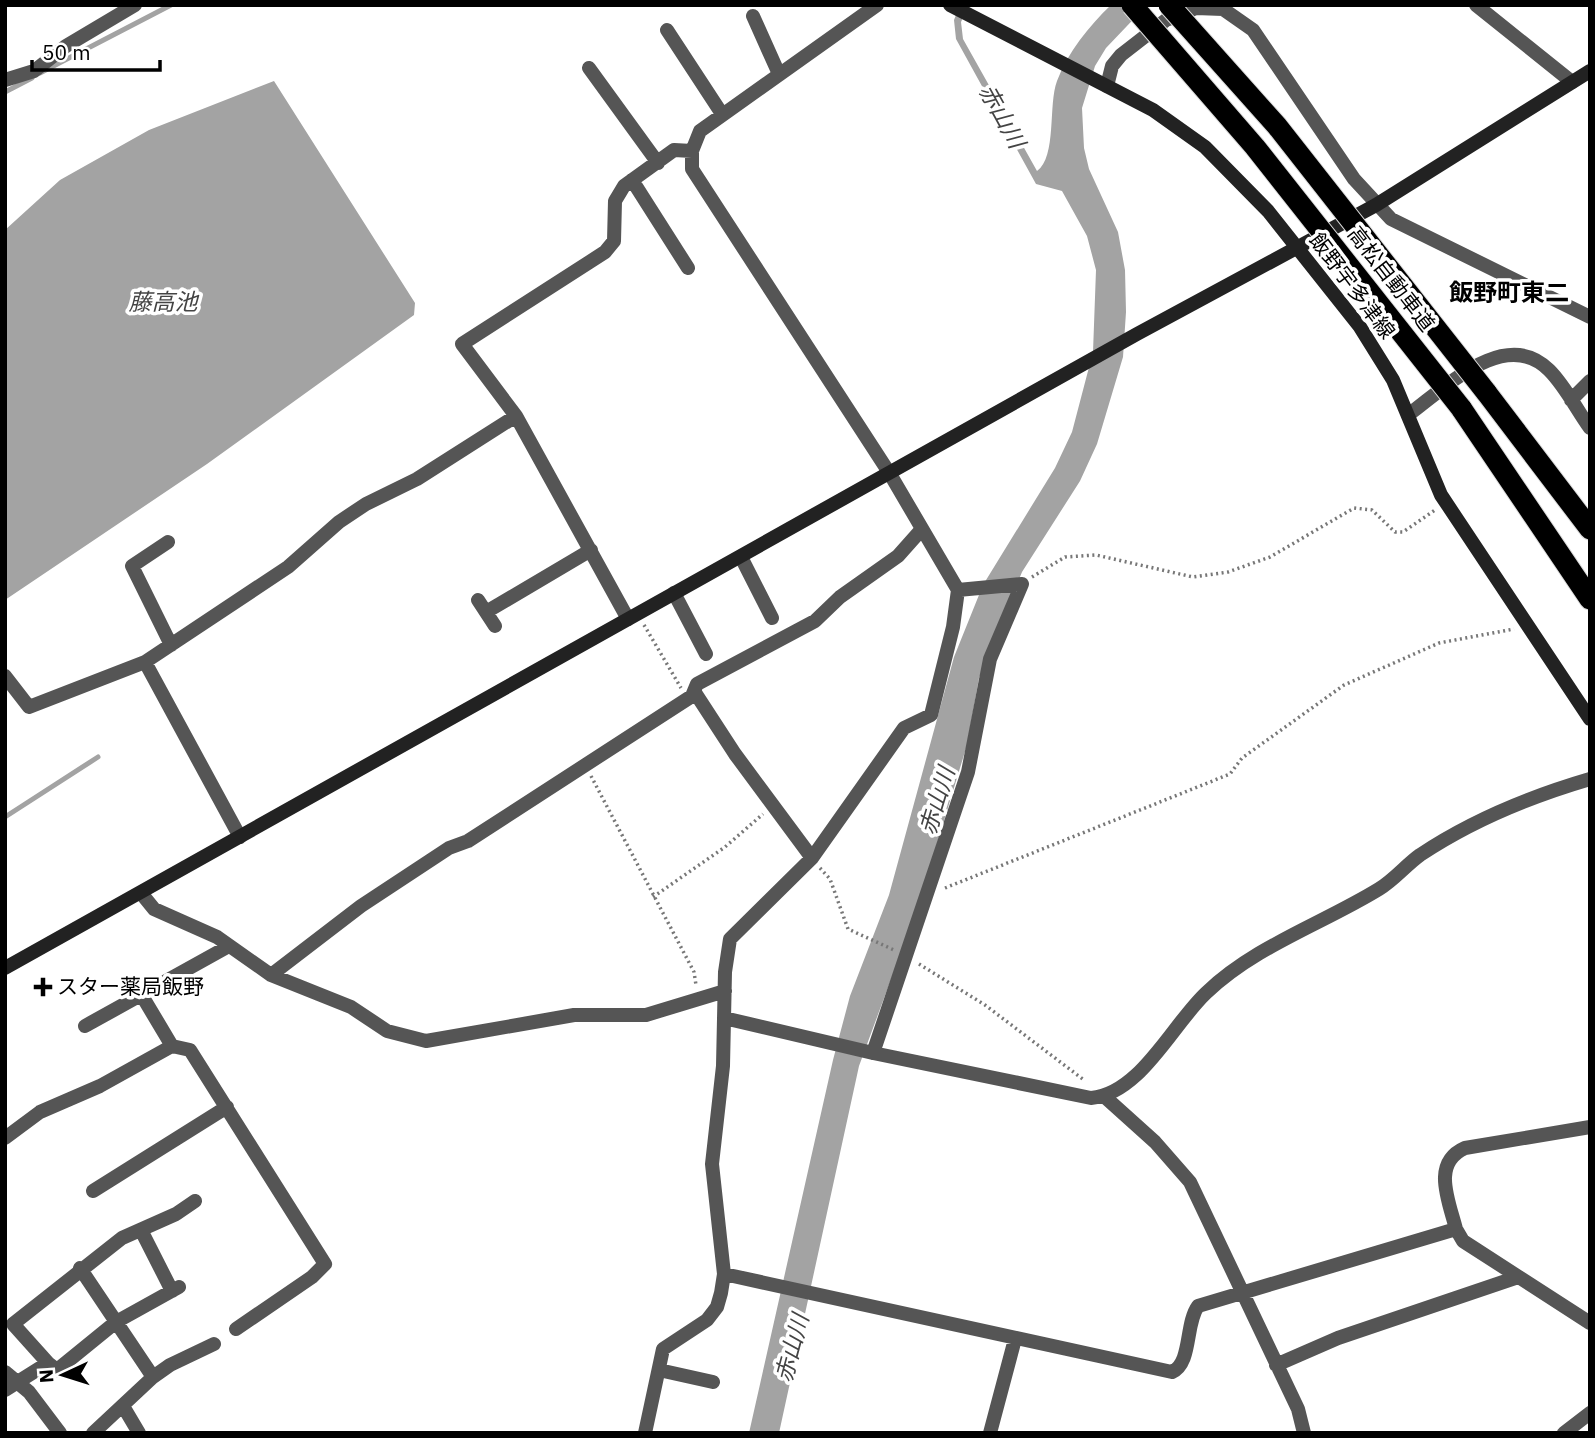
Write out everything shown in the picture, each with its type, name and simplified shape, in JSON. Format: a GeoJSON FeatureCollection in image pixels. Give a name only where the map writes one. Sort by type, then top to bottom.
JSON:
{"type":"FeatureCollection","features":[{"type":"Feature","properties":{"kind":"highway","name":"高松自動車道"},"geometry":{"type":"LineString","coordinates":[[1132,5],[1255,146],[1461,408],[1590,599]]}},
{"type":"Feature","properties":{"kind":"highway","name":"高松自動車道"},"geometry":{"type":"LineString","coordinates":[[1169,5],[1277,125],[1590,529]]}},
{"type":"Feature","properties":{"kind":"street"},"geometry":{"type":"LineString","coordinates":[[5,80],[34,71],[66,46],[135,5]]}},
{"type":"Feature","properties":{"kind":"street"},"geometry":{"type":"LineString","coordinates":[[877,5],[700,131],[692,151],[692,169],[700,186],[789,317],[890,474],[922,529],[965,588]]}},
{"type":"Feature","properties":{"kind":"street","name":"飯野宇多津線"},"geometry":{"type":"LineString","coordinates":[[950,5],[1153,110],[1205,147],[1233,172],[1298,248],[1360,327],[1393,380],[1446,502],[1590,719]]}},
{"type":"Feature","properties":{"kind":"street"},"geometry":{"type":"LineString","coordinates":[[1476,5],[1572,82]]}},
{"type":"Feature","properties":{"kind":"street"},"geometry":{"type":"LineString","coordinates":[[1103,84],[1121,55],[1166,20],[1196,8],[1223,9],[1253,30],[1354,179],[1391,219],[1590,317]]}},
{"type":"Feature","properties":{"kind":"street"},"geometry":{"type":"LineString","coordinates":[[753,16],[779,74]]}},
{"type":"Feature","properties":{"kind":"street"},"geometry":{"type":"LineString","coordinates":[[667,30],[722,114]]}},
{"type":"Feature","properties":{"kind":"street"},"geometry":{"type":"LineString","coordinates":[[589,68],[658,163]]}},
{"type":"Feature","properties":{"kind":"street"},"geometry":{"type":"LineString","coordinates":[[5,968],[1081,368],[1137,334],[1376,205],[1590,71]]}},
{"type":"Feature","properties":{"kind":"street"},"geometry":{"type":"LineString","coordinates":[[633,616],[591,550],[516,416],[462,344],[605,253],[614,241],[615,201],[624,186],[674,150],[692,151]]}},
{"type":"Feature","properties":{"kind":"street"},"geometry":{"type":"LineString","coordinates":[[632,180],[688,268]]}},
{"type":"Feature","properties":{"kind":"street"},"geometry":{"type":"LineString","coordinates":[[1408,415],[1483,362],[1500,356],[1533,358],[1549,370],[1590,428]]}},
{"type":"Feature","properties":{"kind":"street"},"geometry":{"type":"LineString","coordinates":[[1572,400],[1590,381]]}},
{"type":"Feature","properties":{"kind":"street"},"geometry":{"type":"LineString","coordinates":[[5,676],[29,706],[145,662],[288,567],[339,522],[366,504],[417,479],[516,416]]}},
{"type":"Feature","properties":{"kind":"street"},"geometry":{"type":"LineString","coordinates":[[271,975],[361,906],[449,848],[468,841],[586,765],[691,695],[697,684],[720,670],[773,646],[815,621],[840,597],[898,556],[922,529]]}},
{"type":"Feature","properties":{"kind":"street"},"geometry":{"type":"LineString","coordinates":[[168,542],[132,566],[171,645]]}},
{"type":"Feature","properties":{"kind":"street"},"geometry":{"type":"LineString","coordinates":[[495,626],[482,606],[591,550]]}},
{"type":"Feature","properties":{"kind":"street"},"geometry":{"type":"LineString","coordinates":[[741,557],[772,618]]}},
{"type":"Feature","properties":{"kind":"street"},"geometry":{"type":"LineString","coordinates":[[873,1053],[968,772],[990,659],[1022,584],[965,588]]}},
{"type":"Feature","properties":{"kind":"street"},"geometry":{"type":"LineString","coordinates":[[645,1433],[663,1349],[707,1320],[717,1307],[724,1275],[712,1164],[723,1066],[725,991],[730,939],[812,858],[904,728],[931,715],[965,588]]}},
{"type":"Feature","properties":{"kind":"street"},"geometry":{"type":"LineString","coordinates":[[674,593],[706,654]]}},
{"type":"Feature","properties":{"kind":"street"},"geometry":{"type":"LineString","coordinates":[[145,662],[240,837]]}},
{"type":"Feature","properties":{"kind":"street"},"geometry":{"type":"LineString","coordinates":[[691,695],[812,858]]}},
{"type":"Feature","properties":{"kind":"street"},"geometry":{"type":"LineString","coordinates":[[724,1018],[873,1053],[1091,1098],[1105,1097],[1130,1082],[1206,993],[1274,944],[1381,888],[1419,856],[1452,836],[1544,792],[1590,779]]}},
{"type":"Feature","properties":{"kind":"street"},"geometry":{"type":"LineString","coordinates":[[141,892],[154,909],[217,937],[271,975],[351,1007],[387,1031],[426,1041],[574,1015],[646,1015],[725,991]]}},
{"type":"Feature","properties":{"kind":"street"},"geometry":{"type":"LineString","coordinates":[[85,1026],[229,946]]}},
{"type":"Feature","properties":{"kind":"street"},"geometry":{"type":"LineString","coordinates":[[141,994],[172,1046]]}},
{"type":"Feature","properties":{"kind":"street"},"geometry":{"type":"LineString","coordinates":[[5,1138],[40,1112],[100,1086],[172,1046],[190,1050],[325,1264],[312,1277],[236,1329]]}},
{"type":"Feature","properties":{"kind":"street"},"geometry":{"type":"LineString","coordinates":[[1105,1097],[1156,1142],[1190,1182],[1298,1409],[1304,1433]]}},
{"type":"Feature","properties":{"kind":"street"},"geometry":{"type":"LineString","coordinates":[[93,1191],[227,1107]]}},
{"type":"Feature","properties":{"kind":"street"},"geometry":{"type":"LineString","coordinates":[[1590,1127],[1465,1148],[1454,1153],[1445,1163],[1444,1176],[1456,1229],[1462,1241],[1590,1323]]}},
{"type":"Feature","properties":{"kind":"street"},"geometry":{"type":"LineString","coordinates":[[141,1230],[176,1289],[117,1322],[57,1370],[13,1324],[80,1268],[122,1238],[195,1201]]}},
{"type":"Feature","properties":{"kind":"street"},"geometry":{"type":"LineString","coordinates":[[724,1275],[1172,1373],[1182,1364],[1192,1315],[1198,1306],[1243,1290],[1456,1229]]}},
{"type":"Feature","properties":{"kind":"street"},"geometry":{"type":"LineString","coordinates":[[80,1268],[153,1377]]}},
{"type":"Feature","properties":{"kind":"street"},"geometry":{"type":"LineString","coordinates":[[1276,1365],[1338,1338],[1518,1277]]}},
{"type":"Feature","properties":{"kind":"street"},"geometry":{"type":"LineString","coordinates":[[990,1433],[1015,1339]]}},
{"type":"Feature","properties":{"kind":"street"},"geometry":{"type":"LineString","coordinates":[[102,1430],[153,1377],[170,1365],[214,1344]]}},
{"type":"Feature","properties":{"kind":"street"},"geometry":{"type":"LineString","coordinates":[[11,1387],[48,1363]]}},
{"type":"Feature","properties":{"kind":"street"},"geometry":{"type":"LineString","coordinates":[[659,1370],[713,1382]]}},
{"type":"Feature","properties":{"kind":"street"},"geometry":{"type":"LineString","coordinates":[[5,1373],[11,1387]]}},
{"type":"Feature","properties":{"kind":"street"},"geometry":{"type":"LineString","coordinates":[[11,1387],[29,1392],[60,1433]]}},
{"type":"Feature","properties":{"kind":"street"},"geometry":{"type":"LineString","coordinates":[[123,1406],[139,1433]]}},
{"type":"Feature","properties":{"kind":"street"},"geometry":{"type":"LineString","coordinates":[[1564,1433],[1590,1413]]}},
{"type":"Feature","properties":{"kind":"path"},"geometry":{"type":"LineString","coordinates":[[1022,584],[1065,557],[1096,555],[1193,577],[1228,572],[1269,557],[1354,508],[1372,510],[1395,532],[1403,532],[1446,502]]}},
{"type":"Feature","properties":{"kind":"path"},"geometry":{"type":"LineString","coordinates":[[633,616],[691,695]]}},
{"type":"Feature","properties":{"kind":"path"},"geometry":{"type":"LineString","coordinates":[[926,895],[1230,774],[1241,758],[1344,685],[1439,643],[1529,627]]}},
{"type":"Feature","properties":{"kind":"path"},"geometry":{"type":"LineString","coordinates":[[586,765],[694,972],[698,999]]}},
{"type":"Feature","properties":{"kind":"path"},"geometry":{"type":"LineString","coordinates":[[653,897],[725,847],[773,805]]}},
{"type":"Feature","properties":{"kind":"path"},"geometry":{"type":"LineString","coordinates":[[812,858],[830,879],[848,929],[905,956],[985,1005],[1053,1054],[1105,1097]]}},
{"type":"Feature","properties":{"kind":"water","name":"赤山川"},"geometry":{"type":"Polygon","coordinates":[[[960,5],[969,5],[961,22],[963,39],[1037,171],[1043,164],[1050,142],[1054,91],[1073,50],[1111,5],[1147,5],[1106,48],[1095,66],[1082,108],[1084,148],[1089,169],[1118,232],[1125,270],[1123,357],[1097,444],[1080,481],[1022,572],[979,678],[967,745],[918,906],[859,1066],[779,1433],[749,1433],[833,1060],[850,996],[889,895],[954,657],[983,585],[1055,468],[1072,432],[1093,352],[1096,270],[1087,236],[1062,191],[1036,184],[956,39],[954,20],[960,5]]]}},
{"type":"Feature","properties":{"kind":"water","name":"藤高池"},"geometry":{"type":"Polygon","coordinates":[[[274,81],[415,303],[414,315],[207,464],[5,600],[5,230],[60,180],[149,130],[274,81]]]}},
{"type":"Feature","properties":{"kind":"waterway"},"geometry":{"type":"LineString","coordinates":[[40,73],[171,5]]}},
{"type":"Feature","properties":{"kind":"waterway"},"geometry":{"type":"LineString","coordinates":[[5,92],[32,78]]}},
{"type":"Feature","properties":{"kind":"waterway"},"geometry":{"type":"LineString","coordinates":[[5,817],[98,757]]}},
{"type":"Feature","properties":{"kind":"place","name":"スター薬局飯野"},"geometry":{"type":"Point","coordinates":[43,987]}},
{"type":"Feature","properties":{"kind":"district","name":"飯野町東二"},"geometry":{"type":"Point","coordinates":[1509,293]}}]}
